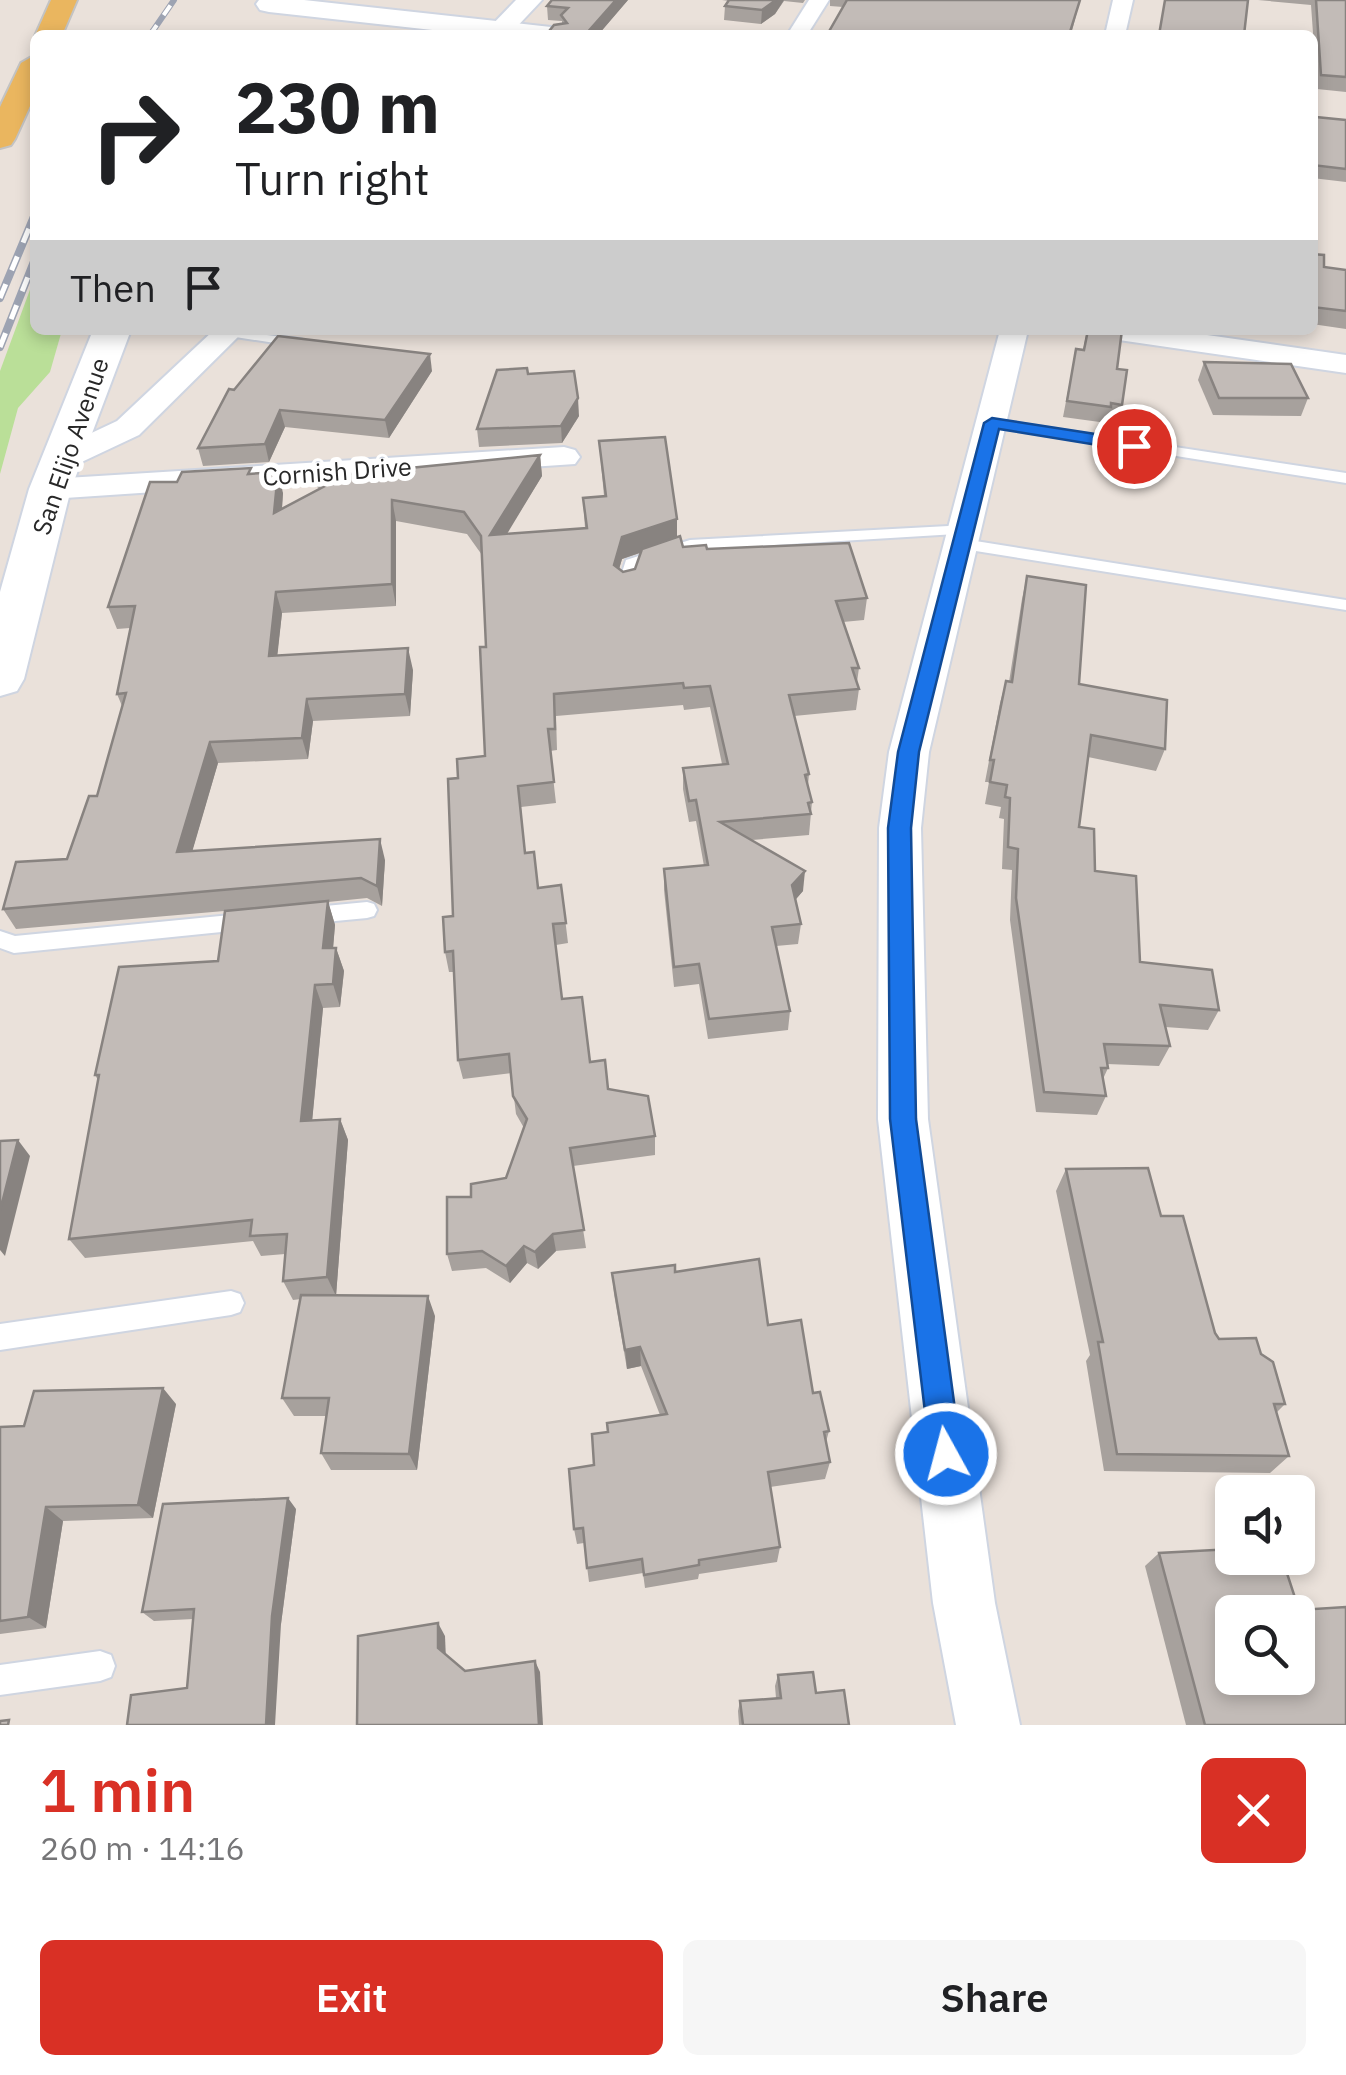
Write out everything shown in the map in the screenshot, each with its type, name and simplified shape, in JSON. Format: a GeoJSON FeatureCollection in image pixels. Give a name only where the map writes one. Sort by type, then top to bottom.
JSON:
{"type":"FeatureCollection","features":[{"type":"Feature","properties":{"kind":"main road"},"geometry":{"type":"LineString","coordinates":[[50,30],[64,0]]}},
{"type":"Feature","properties":{"kind":"main road"},"geometry":{"type":"LineString","coordinates":[[266,8],[490,30]]}},
{"type":"Feature","properties":{"kind":"main road"},"geometry":{"type":"LineString","coordinates":[[0,139],[30,74]]}},
{"type":"Feature","properties":{"kind":"main road","name":"San Elijo Avenue"},"geometry":{"type":"LineString","coordinates":[[0,679],[55,475],[110,335]]}},
{"type":"Feature","properties":{"kind":"street"},"geometry":{"type":"LineString","coordinates":[[511,30],[530,0]]}},
{"type":"Feature","properties":{"kind":"street"},"geometry":{"type":"LineString","coordinates":[[800,30],[818,0]]}},
{"type":"Feature","properties":{"kind":"street"},"geometry":{"type":"LineString","coordinates":[[1116,30],[1123,0]]}},
{"type":"Feature","properties":{"kind":"street"},"geometry":{"type":"LineString","coordinates":[[55,475],[128,428],[226,335]]}},
{"type":"Feature","properties":{"kind":"street"},"geometry":{"type":"LineString","coordinates":[[988,1725],[964,1603],[903,1119],[900,828],[909,752],[977,542],[992,423],[1013,335]]}},
{"type":"Feature","properties":{"kind":"street"},"geometry":{"type":"LineString","coordinates":[[1146,335],[1346,364]]}},
{"type":"Feature","properties":{"kind":"street","name":"Cornish Drive"},"geometry":{"type":"LineString","coordinates":[[55,475],[564,457]]}},
{"type":"Feature","properties":{"kind":"lane"},"geometry":{"type":"LineString","coordinates":[[254,335],[319,346]]}},
{"type":"Feature","properties":{"kind":"lane"},"geometry":{"type":"LineString","coordinates":[[992,423],[1346,478]]}},
{"type":"Feature","properties":{"kind":"lane"},"geometry":{"type":"LineString","coordinates":[[626,584],[632,564],[690,544],[977,542],[1346,605]]}},
{"type":"Feature","properties":{"kind":"lane"},"geometry":{"type":"LineString","coordinates":[[0,938],[14,945],[367,910]]}},
{"type":"Feature","properties":{"kind":"lane"},"geometry":{"type":"LineString","coordinates":[[0,1337],[232,1303]]}},
{"type":"Feature","properties":{"kind":"lane"},"geometry":{"type":"LineString","coordinates":[[0,1680],[100,1666]]}},
{"type":"Feature","properties":{"kind":"green space"},"geometry":{"type":"Polygon","coordinates":[[[30,290],[30,335],[61,335],[50,372],[18,408],[0,474],[0,371],[30,290]]]}},
{"type":"Feature","properties":{"kind":"building"},"geometry":{"type":"Polygon","coordinates":[[[552,0],[616,0],[589,30],[550,30],[554,25],[567,23],[561,15],[568,8],[547,6],[552,0]]]}},
{"type":"Feature","properties":{"kind":"building"},"geometry":{"type":"Polygon","coordinates":[[[729,0],[776,0],[762,10],[725,6],[729,0]]]}},
{"type":"Feature","properties":{"kind":"building"},"geometry":{"type":"Polygon","coordinates":[[[847,0],[1080,0],[1071,30],[830,30],[847,0]]]}},
{"type":"Feature","properties":{"kind":"building"},"geometry":{"type":"Polygon","coordinates":[[[1165,0],[1248,0],[1245,30],[1160,30],[1165,0]]]}},
{"type":"Feature","properties":{"kind":"building"},"geometry":{"type":"Polygon","coordinates":[[[1316,0],[1346,0],[1346,77],[1321,75],[1316,0]]]}},
{"type":"Feature","properties":{"kind":"building"},"geometry":{"type":"Polygon","coordinates":[[[1318,117],[1346,120],[1346,169],[1318,166],[1318,117]]]}},
{"type":"Feature","properties":{"kind":"building"},"geometry":{"type":"Polygon","coordinates":[[[1318,254],[1324,255],[1324,267],[1346,270],[1346,311],[1318,308],[1318,254]]]}},
{"type":"Feature","properties":{"kind":"building"},"geometry":{"type":"Polygon","coordinates":[[[1087,335],[1121,335],[1117,369],[1127,370],[1122,405],[1067,401],[1076,349],[1084,350],[1087,335]]]}},
{"type":"Feature","properties":{"kind":"building"},"geometry":{"type":"Polygon","coordinates":[[[278,336],[430,354],[385,420],[280,410],[265,444],[198,448],[229,389],[234,390],[278,336]]]}},
{"type":"Feature","properties":{"kind":"building"},"geometry":{"type":"Polygon","coordinates":[[[1204,362],[1291,364],[1308,398],[1219,398],[1204,362]]]}},
{"type":"Feature","properties":{"kind":"building"},"geometry":{"type":"Polygon","coordinates":[[[527,368],[528,374],[574,371],[578,398],[561,426],[477,429],[497,370],[527,368]]]}},
{"type":"Feature","properties":{"kind":"building"},"geometry":{"type":"Polygon","coordinates":[[[665,437],[677,519],[622,537],[614,565],[623,572],[635,569],[642,549],[680,536],[683,547],[706,545],[707,549],[849,543],[867,598],[836,601],[859,668],[852,668],[859,689],[789,695],[809,774],[805,775],[811,814],[720,822],[805,871],[792,885],[801,924],[772,927],[790,1011],[709,1019],[699,964],[674,967],[664,869],[708,865],[696,800],[689,801],[683,768],[728,764],[710,686],[684,688],[683,683],[554,694],[555,729],[548,729],[554,782],[518,786],[525,853],[534,852],[538,888],[561,885],[566,923],[553,924],[562,999],[582,997],[590,1062],[605,1060],[608,1089],[648,1096],[655,1136],[570,1148],[584,1230],[553,1234],[535,1252],[524,1246],[506,1266],[482,1251],[447,1254],[447,1197],[471,1197],[471,1184],[506,1178],[527,1119],[513,1096],[509,1054],[458,1060],[453,951],[445,952],[443,917],[453,916],[448,779],[458,778],[457,759],[485,756],[480,647],[486,647],[481,536],[464,512],[392,500],[392,584],[276,592],[269,656],[408,648],[405,694],[307,699],[302,738],[210,742],[177,852],[380,839],[377,886],[361,878],[3,909],[16,862],[67,859],[89,796],[97,796],[126,693],[117,694],[135,606],[108,607],[150,482],[177,482],[182,472],[251,468],[248,474],[278,472],[274,513],[323,487],[318,486],[319,477],[540,455],[490,535],[587,528],[583,498],[606,496],[599,441],[665,437]]]}},
{"type":"Feature","properties":{"kind":"building"},"geometry":{"type":"Polygon","coordinates":[[[1027,576],[1086,585],[1079,684],[1167,700],[1165,749],[1091,735],[1079,827],[1094,829],[1095,871],[1136,876],[1140,962],[1212,970],[1219,1010],[1160,1005],[1170,1046],[1104,1044],[1108,1068],[1101,1068],[1106,1096],[1044,1092],[1016,898],[1018,849],[1008,847],[1010,798],[1005,797],[1007,785],[990,782],[994,760],[990,760],[1006,681],[1012,682],[1027,576]]]}},
{"type":"Feature","properties":{"kind":"building"},"geometry":{"type":"Polygon","coordinates":[[[328,901],[323,948],[336,948],[333,984],[315,985],[301,1121],[340,1119],[327,1277],[283,1281],[287,1234],[250,1236],[252,1220],[69,1239],[99,1075],[95,1075],[119,967],[218,961],[225,911],[328,901]]]}},
{"type":"Feature","properties":{"kind":"building"},"geometry":{"type":"Polygon","coordinates":[[[18,1140],[0,1211],[0,1141],[18,1140]]]}},
{"type":"Feature","properties":{"kind":"building"},"geometry":{"type":"Polygon","coordinates":[[[1148,1168],[1161,1216],[1183,1216],[1215,1333],[1219,1339],[1256,1338],[1261,1354],[1273,1362],[1285,1404],[1274,1404],[1289,1456],[1117,1454],[1098,1342],[1103,1342],[1066,1169],[1148,1168]]]}},
{"type":"Feature","properties":{"kind":"building"},"geometry":{"type":"Polygon","coordinates":[[[759,1259],[768,1325],[801,1320],[813,1393],[820,1392],[829,1431],[824,1432],[830,1462],[768,1472],[780,1547],[699,1560],[699,1565],[644,1575],[642,1559],[587,1568],[583,1528],[574,1529],[569,1469],[594,1465],[592,1434],[608,1432],[607,1423],[667,1414],[640,1347],[625,1350],[612,1273],[675,1265],[675,1272],[759,1259]]]}},
{"type":"Feature","properties":{"kind":"building"},"geometry":{"type":"Polygon","coordinates":[[[301,1295],[428,1296],[409,1454],[321,1453],[329,1398],[282,1398],[301,1295]]]}},
{"type":"Feature","properties":{"kind":"building"},"geometry":{"type":"Polygon","coordinates":[[[163,1388],[138,1505],[46,1507],[28,1617],[0,1621],[0,1427],[24,1426],[34,1391],[163,1388]]]}},
{"type":"Feature","properties":{"kind":"building"},"geometry":{"type":"Polygon","coordinates":[[[288,1498],[272,1616],[266,1725],[127,1725],[131,1695],[187,1688],[194,1609],[142,1612],[163,1504],[288,1498]]]}},
{"type":"Feature","properties":{"kind":"building"},"geometry":{"type":"Polygon","coordinates":[[[1215,1550],[1215,1575],[1288,1575],[1294,1595],[1215,1595],[1215,1695],[1315,1695],[1315,1609],[1346,1607],[1346,1725],[1205,1725],[1159,1553],[1215,1550]]]}},
{"type":"Feature","properties":{"kind":"building"},"geometry":{"type":"Polygon","coordinates":[[[438,1623],[438,1648],[465,1671],[535,1661],[539,1725],[357,1725],[358,1636],[438,1623]]]}},
{"type":"Feature","properties":{"kind":"building"},"geometry":{"type":"Polygon","coordinates":[[[813,1672],[816,1693],[844,1690],[849,1725],[743,1725],[740,1701],[781,1698],[778,1675],[813,1672]]]}},
{"type":"Feature","properties":{"kind":"railway"},"geometry":{"type":"LineString","coordinates":[[153,30],[174,0]]}},
{"type":"Feature","properties":{"kind":"railway"},"geometry":{"type":"LineString","coordinates":[[0,298],[30,226]]}},
{"type":"Feature","properties":{"kind":"railway"},"geometry":{"type":"LineString","coordinates":[[0,347],[30,272]]}},
{"type":"Feature","properties":{"kind":"route"},"geometry":{"type":"LineString","coordinates":[[946,1454],[903,1119],[900,828],[909,752],[992,423],[1134,446]]}}]}
